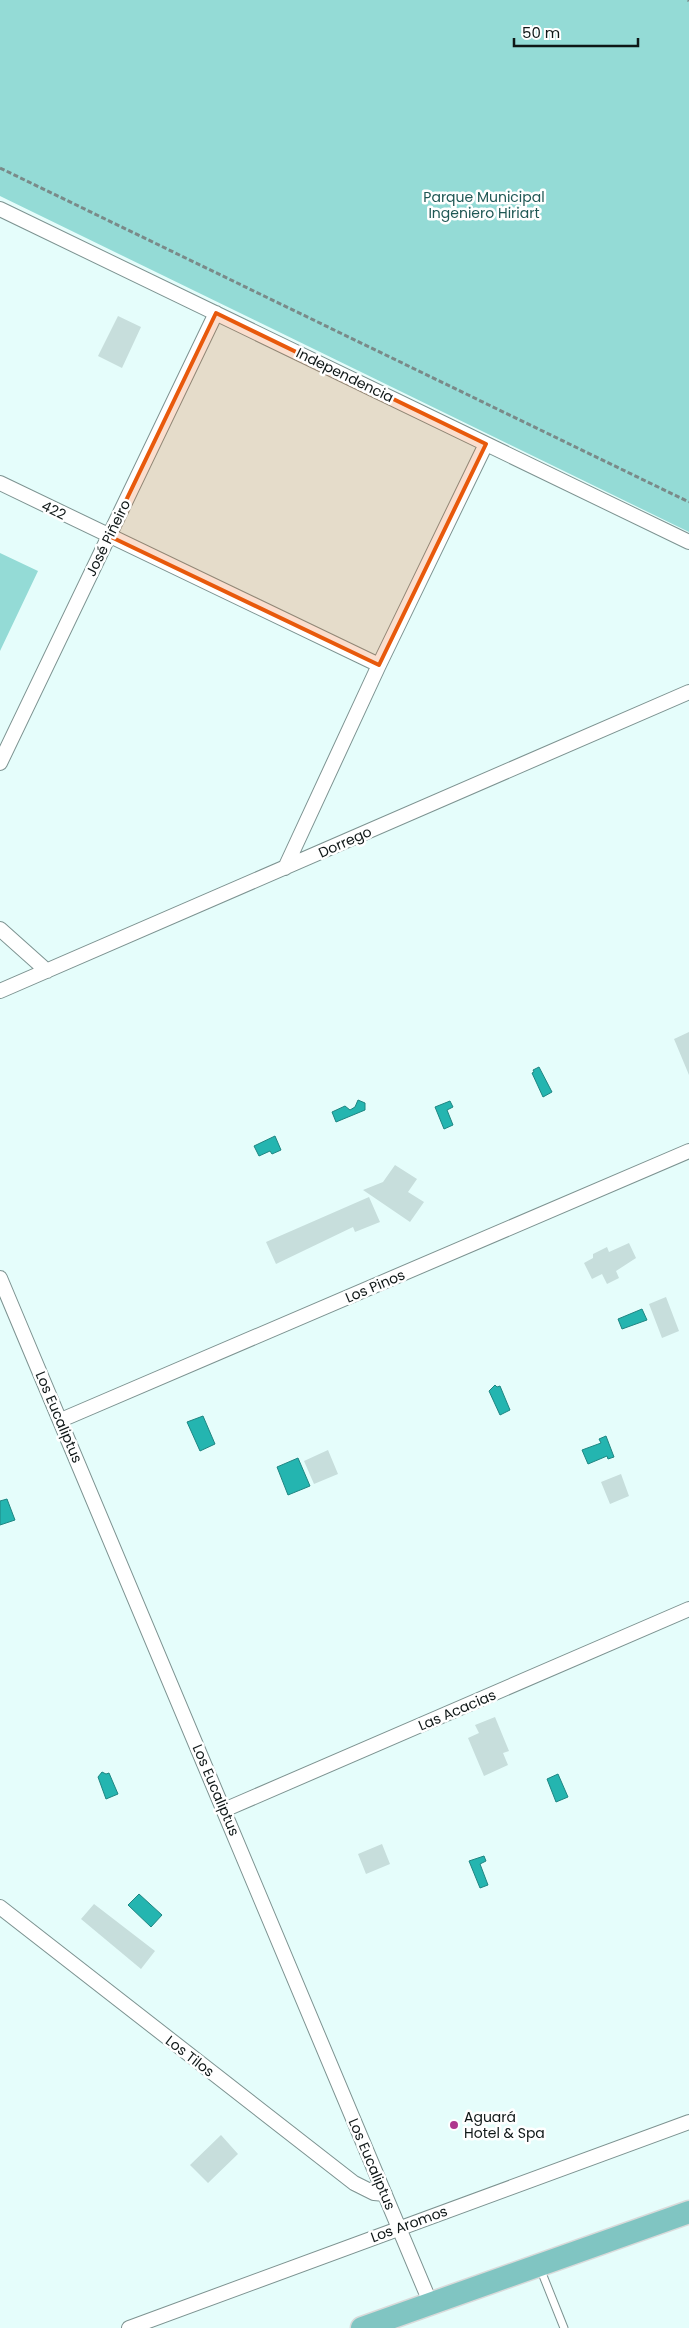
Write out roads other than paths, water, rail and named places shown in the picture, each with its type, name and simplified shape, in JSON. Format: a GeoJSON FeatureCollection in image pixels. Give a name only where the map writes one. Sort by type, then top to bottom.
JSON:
{"type":"FeatureCollection","features":[{"type":"Feature","properties":{"kind":"main road"},"geometry":{"type":"LineString","coordinates":[[362,2328],[430,2302],[689,2212]]}},
{"type":"Feature","properties":{"kind":"street","name":"Independencia"},"geometry":{"type":"LineString","coordinates":[[0,209],[689,542]]}},
{"type":"Feature","properties":{"kind":"street","name":"José Piñeiro"},"geometry":{"type":"LineString","coordinates":[[0,763],[216,313]]}},
{"type":"Feature","properties":{"kind":"street"},"geometry":{"type":"LineString","coordinates":[[286,868],[379,665],[486,444]]}},
{"type":"Feature","properties":{"kind":"street","name":"422"},"geometry":{"type":"LineString","coordinates":[[0,483],[379,665]]}},
{"type":"Feature","properties":{"kind":"street","name":"Dorrego"},"geometry":{"type":"LineString","coordinates":[[0,991],[689,692]]}},
{"type":"Feature","properties":{"kind":"street"},"geometry":{"type":"LineString","coordinates":[[0,929],[47,970]]}},
{"type":"Feature","properties":{"kind":"street","name":"Los Pinos"},"geometry":{"type":"LineString","coordinates":[[61,1420],[689,1151]]}},
{"type":"Feature","properties":{"kind":"street","name":"Los Eucaliptus"},"geometry":{"type":"LineString","coordinates":[[0,1278],[430,2302]]}},
{"type":"Feature","properties":{"kind":"street","name":"Las Acacias"},"geometry":{"type":"LineString","coordinates":[[224,1810],[689,1610]]}},
{"type":"Feature","properties":{"kind":"street","name":"Los Tilos"},"geometry":{"type":"LineString","coordinates":[[0,1907],[354,2183],[374,2192],[385,2194]]}},
{"type":"Feature","properties":{"kind":"street","name":"Los Aromos"},"geometry":{"type":"LineString","coordinates":[[129,2328],[689,2122]]}},
{"type":"Feature","properties":{"kind":"lane"},"geometry":{"type":"LineString","coordinates":[[539,2264],[564,2328]]}},
{"type":"Feature","properties":{"kind":"place","name":"Aguará Hotel & Spa"},"geometry":{"type":"Point","coordinates":[454,2125]}},
{"type":"Feature","properties":{"kind":"park label","name":"Parque Municipal Ingeniero Hiriart"},"geometry":{"type":"Point","coordinates":[484,206]}}]}
